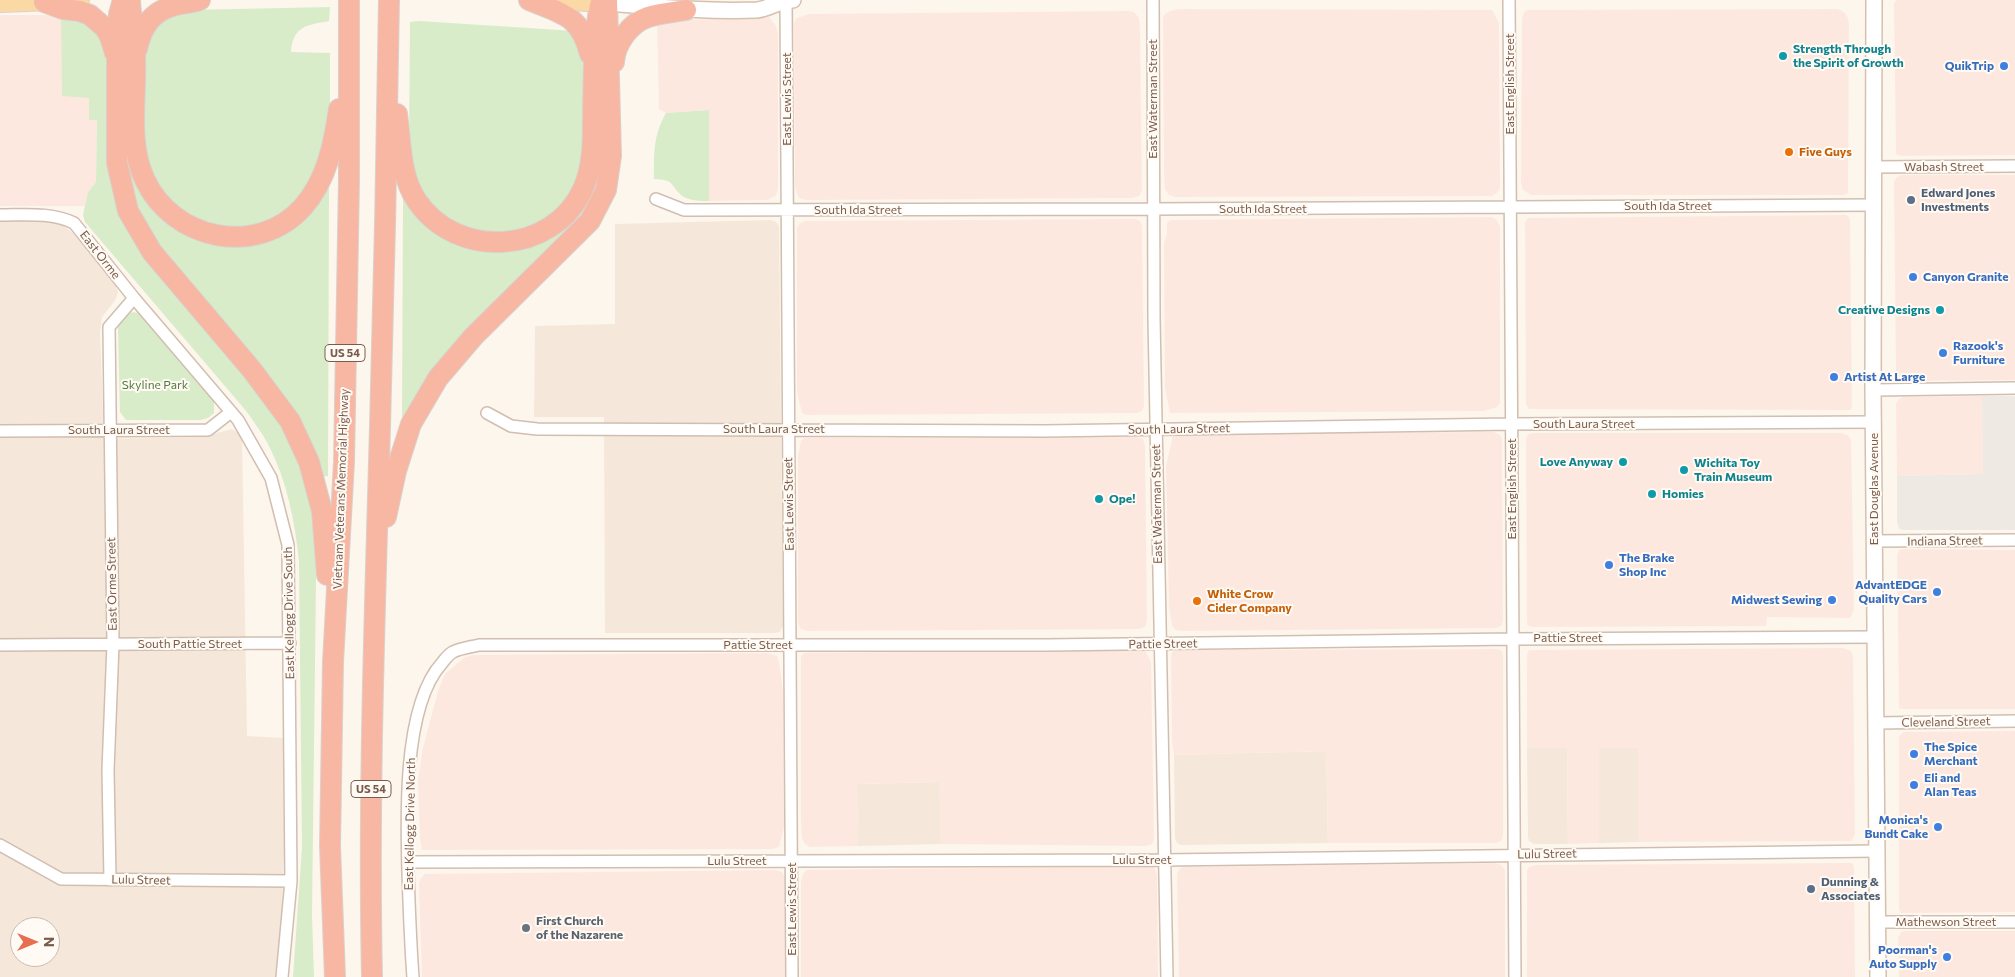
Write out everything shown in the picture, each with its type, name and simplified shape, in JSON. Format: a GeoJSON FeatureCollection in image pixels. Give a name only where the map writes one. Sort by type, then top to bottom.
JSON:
{"type":"FeatureCollection","features":[{"type":"Feature","properties":{"kind":"highway"},"geometry":{"type":"LineString","coordinates":[[123,0],[119,14],[138,160],[144,178],[152,195],[166,212],[190,227],[213,235],[249,236],[262,233],[284,224],[303,207],[319,184],[333,145],[349,45]]}},
{"type":"Feature","properties":{"kind":"highway"},"geometry":{"type":"LineString","coordinates":[[130,0],[117,163],[128,211],[152,252],[252,370],[290,421],[309,462],[322,511],[332,662]]}},
{"type":"Feature","properties":{"kind":"highway"},"geometry":{"type":"LineString","coordinates":[[126,57],[144,26],[154,15],[165,8],[200,0]]}},
{"type":"Feature","properties":{"kind":"highway","name":"Vietnam Veterans Memorial Highway"},"geometry":{"type":"LineString","coordinates":[[334,977],[330,846],[332,662],[344,462],[349,0]]}},
{"type":"Feature","properties":{"kind":"highway","name":"US 54"},"geometry":{"type":"LineString","coordinates":[[372,977],[370,886],[389,0]]}},
{"type":"Feature","properties":{"kind":"highway"},"geometry":{"type":"LineString","coordinates":[[529,0],[570,18],[580,27],[586,38],[594,73]]}},
{"type":"Feature","properties":{"kind":"highway"},"geometry":{"type":"LineString","coordinates":[[44,2],[63,9],[80,11],[90,15],[105,28],[126,57]]}},
{"type":"Feature","properties":{"kind":"highway"},"geometry":{"type":"LineString","coordinates":[[388,44],[405,169],[410,189],[418,203],[429,215],[448,230],[469,240],[490,243],[522,240],[542,232],[557,223],[582,190],[589,172],[593,146],[594,31],[604,2]]}},
{"type":"Feature","properties":{"kind":"highway"},"geometry":{"type":"LineString","coordinates":[[604,2],[611,114]]}},
{"type":"Feature","properties":{"kind":"highway"},"geometry":{"type":"LineString","coordinates":[[375,601],[386,515],[396,471],[411,424],[438,378],[473,337],[590,220],[606,190],[611,156],[614,58],[618,46],[628,31],[648,17],[686,10]]}},
{"type":"Feature","properties":{"kind":"main road"},"geometry":{"type":"LineString","coordinates":[[0,3],[80,0]]}},
{"type":"Feature","properties":{"kind":"main road"},"geometry":{"type":"LineString","coordinates":[[549,0],[604,2],[686,10],[760,10],[786,0],[793,0]]}},
{"type":"Feature","properties":{"kind":"main road","name":"East Douglas Avenue"},"geometry":{"type":"LineString","coordinates":[[1874,0],[1873,390],[1878,977]]}},
{"type":"Feature","properties":{"kind":"street","name":"East Lewis Street"},"geometry":{"type":"LineString","coordinates":[[786,0],[792,977]]}},
{"type":"Feature","properties":{"kind":"street","name":"East Waterman Street"},"geometry":{"type":"LineString","coordinates":[[1153,0],[1156,429],[1167,977]]}},
{"type":"Feature","properties":{"kind":"street","name":"East English Street"},"geometry":{"type":"LineString","coordinates":[[1509,0],[1515,977]]}},
{"type":"Feature","properties":{"kind":"street","name":"Wabash Street"},"geometry":{"type":"LineString","coordinates":[[1873,167],[2015,166]]}},
{"type":"Feature","properties":{"kind":"street","name":"South Ida Street"},"geometry":{"type":"LineString","coordinates":[[656,199],[684,210],[1873,205]]}},
{"type":"Feature","properties":{"kind":"street","name":"East Orme"},"geometry":{"type":"LineString","coordinates":[[0,215],[34,215],[63,218],[74,223],[134,298]]}},
{"type":"Feature","properties":{"kind":"street","name":"East Kellogg Drive South"},"geometry":{"type":"LineString","coordinates":[[134,298],[238,420],[271,478],[288,545],[291,881],[282,977]]}},
{"type":"Feature","properties":{"kind":"street","name":"East Orme Street"},"geometry":{"type":"LineString","coordinates":[[110,880],[108,770],[113,644],[109,327],[134,298]]}},
{"type":"Feature","properties":{"kind":"street"},"geometry":{"type":"LineString","coordinates":[[1873,390],[2015,388]]}},
{"type":"Feature","properties":{"kind":"street","name":"South Laura Street"},"geometry":{"type":"LineString","coordinates":[[0,431],[208,430],[231,412]]}},
{"type":"Feature","properties":{"kind":"street","name":"South Laura Street"},"geometry":{"type":"LineString","coordinates":[[487,413],[511,426],[538,429],[1045,431],[1511,424],[1874,422]]}},
{"type":"Feature","properties":{"kind":"street","name":"Indiana Street"},"geometry":{"type":"LineString","coordinates":[[1874,541],[2015,540]]}},
{"type":"Feature","properties":{"kind":"street","name":"Pattie Street"},"geometry":{"type":"LineString","coordinates":[[452,652],[479,645],[1160,644],[1513,638],[1876,637]]}},
{"type":"Feature","properties":{"kind":"street","name":"South Pattie Street"},"geometry":{"type":"LineString","coordinates":[[0,645],[290,643]]}},
{"type":"Feature","properties":{"kind":"street","name":"East Kellogg Drive North"},"geometry":{"type":"LineString","coordinates":[[413,977],[408,862],[410,754],[416,723],[427,687],[435,671],[452,652]]}},
{"type":"Feature","properties":{"kind":"street","name":"Cleveland Street"},"geometry":{"type":"LineString","coordinates":[[1876,723],[2015,721]]}},
{"type":"Feature","properties":{"kind":"street","name":"Lulu Street"},"geometry":{"type":"LineString","coordinates":[[0,845],[62,879],[291,881]]}},
{"type":"Feature","properties":{"kind":"street","name":"Lulu Street"},"geometry":{"type":"LineString","coordinates":[[408,862],[1164,860],[1514,854],[1877,851]]}},
{"type":"Feature","properties":{"kind":"street","name":"Mathewson Street"},"geometry":{"type":"LineString","coordinates":[[1878,922],[2015,922]]}},
{"type":"Feature","properties":{"kind":"shaded area"},"geometry":{"type":"Polygon","coordinates":[[[1897,0],[2015,0],[2015,155],[1901,156],[1896,154],[1894,3],[1897,0]]]}},
{"type":"Feature","properties":{"kind":"shaded area"},"geometry":{"type":"Polygon","coordinates":[[[1179,9],[1492,10],[1499,23],[1500,187],[1497,193],[1492,196],[1175,197],[1169,195],[1165,189],[1164,173],[1163,19],[1164,15],[1170,11],[1179,9]]]}},
{"type":"Feature","properties":{"kind":"shaded area"},"geometry":{"type":"Polygon","coordinates":[[[1838,9],[1844,12],[1848,18],[1849,25],[1848,193],[1843,195],[1531,195],[1523,190],[1521,183],[1522,19],[1524,12],[1529,10],[1838,9]]]}},
{"type":"Feature","properties":{"kind":"shaded area"},"geometry":{"type":"Polygon","coordinates":[[[1134,12],[1139,18],[1140,29],[1142,191],[1139,196],[1133,198],[806,200],[799,198],[795,187],[794,23],[797,18],[809,14],[1134,12]]]}},
{"type":"Feature","properties":{"kind":"shaded area"},"geometry":{"type":"Polygon","coordinates":[[[0,15],[61,15],[97,119],[96,182],[88,192],[85,206],[0,206],[0,15]]]}},
{"type":"Feature","properties":{"kind":"shaded area"},"geometry":{"type":"Polygon","coordinates":[[[769,17],[776,26],[778,34],[778,189],[776,195],[768,200],[709,201],[709,110],[666,113],[659,109],[657,21],[769,17]]]}},
{"type":"Feature","properties":{"kind":"shaded area"},"geometry":{"type":"Polygon","coordinates":[[[1902,175],[2015,175],[2015,380],[1903,381],[1898,378],[1896,372],[1894,182],[1897,177],[1902,175]]]}},
{"type":"Feature","properties":{"kind":"shaded area"},"geometry":{"type":"Polygon","coordinates":[[[1846,215],[1849,217],[1850,222],[1852,406],[1850,410],[1529,409],[1526,404],[1525,222],[1528,218],[1846,215]]]}},
{"type":"Feature","properties":{"kind":"shaded area"},"geometry":{"type":"Polygon","coordinates":[[[1492,217],[1497,220],[1500,227],[1500,403],[1497,407],[1484,411],[1170,413],[1165,388],[1164,244],[1167,223],[1170,220],[1492,217]]]}},
{"type":"Feature","properties":{"kind":"shaded area"},"geometry":{"type":"Polygon","coordinates":[[[36,219],[60,222],[75,235],[115,284],[118,292],[116,299],[102,317],[100,333],[104,439],[202,437],[232,429],[242,438],[247,736],[283,738],[284,857],[282,909],[275,977],[0,977],[0,220],[36,219]]]}},
{"type":"Feature","properties":{"kind":"shaded area"},"geometry":{"type":"Polygon","coordinates":[[[1136,219],[1140,221],[1142,226],[1144,406],[1142,411],[1137,413],[806,415],[802,413],[797,392],[797,228],[800,223],[805,221],[1136,219]]]}},
{"type":"Feature","properties":{"kind":"shaded area"},"geometry":{"type":"Polygon","coordinates":[[[771,220],[779,226],[783,626],[780,632],[774,633],[605,633],[604,417],[534,417],[535,326],[615,324],[615,224],[771,220]]]}},
{"type":"Feature","properties":{"kind":"shaded area"},"geometry":{"type":"Polygon","coordinates":[[[1982,396],[1983,474],[1897,476],[1896,404],[1899,399],[1903,397],[1982,396]]]}},
{"type":"Feature","properties":{"kind":"shaded area"},"geometry":{"type":"Polygon","coordinates":[[[1982,396],[2015,396],[2015,530],[1899,529],[1897,522],[1897,476],[1983,474],[1982,396]]]}},
{"type":"Feature","properties":{"kind":"shaded area"},"geometry":{"type":"Polygon","coordinates":[[[1494,432],[1500,435],[1502,439],[1503,621],[1501,626],[1496,628],[1182,631],[1176,630],[1172,626],[1169,605],[1166,466],[1173,436],[1179,434],[1494,432]]]}},
{"type":"Feature","properties":{"kind":"shaded area"},"geometry":{"type":"Polygon","coordinates":[[[1533,433],[1842,433],[1848,435],[1851,440],[1854,609],[1852,615],[1849,618],[1767,617],[1766,626],[1532,627],[1527,625],[1526,441],[1527,435],[1533,433]]]}},
{"type":"Feature","properties":{"kind":"shaded area"},"geometry":{"type":"Polygon","coordinates":[[[1137,437],[1143,439],[1145,446],[1147,621],[1145,627],[1139,629],[807,631],[801,629],[798,623],[798,457],[801,441],[804,438],[1137,437]]]}},
{"type":"Feature","properties":{"kind":"shaded area"},"geometry":{"type":"Polygon","coordinates":[[[1899,550],[2015,550],[2015,709],[1899,708],[1897,556],[1899,550]]]}},
{"type":"Feature","properties":{"kind":"shaded area"},"geometry":{"type":"Polygon","coordinates":[[[1843,648],[1851,651],[1853,656],[1855,834],[1851,841],[1638,842],[1638,748],[1599,748],[1599,843],[1568,844],[1567,748],[1527,748],[1527,655],[1529,650],[1843,648]]]}},
{"type":"Feature","properties":{"kind":"shaded area"},"geometry":{"type":"Polygon","coordinates":[[[1498,649],[1502,651],[1503,657],[1503,835],[1501,841],[1496,843],[1328,843],[1326,751],[1174,755],[1172,742],[1171,659],[1172,652],[1178,650],[1498,649]]]}},
{"type":"Feature","properties":{"kind":"shaded area"},"geometry":{"type":"Polygon","coordinates":[[[1145,650],[1151,662],[1154,839],[1152,844],[1146,846],[941,844],[939,782],[857,784],[858,846],[810,847],[805,844],[802,838],[801,822],[801,657],[804,653],[1145,650]]]}},
{"type":"Feature","properties":{"kind":"shaded area"},"geometry":{"type":"Polygon","coordinates":[[[768,653],[777,656],[783,692],[784,827],[779,847],[772,849],[422,850],[418,780],[423,748],[438,691],[445,674],[465,657],[473,655],[768,653]]]}},
{"type":"Feature","properties":{"kind":"shaded area"},"geometry":{"type":"Polygon","coordinates":[[[2015,731],[2015,912],[1901,913],[1899,909],[1899,736],[1904,732],[2015,731]]]}},
{"type":"Feature","properties":{"kind":"shaded area"},"geometry":{"type":"Polygon","coordinates":[[[1527,748],[1567,748],[1568,844],[1534,844],[1529,841],[1527,748]]]}},
{"type":"Feature","properties":{"kind":"shaded area"},"geometry":{"type":"Polygon","coordinates":[[[1599,748],[1638,748],[1638,842],[1599,843],[1599,748]]]}},
{"type":"Feature","properties":{"kind":"shaded area"},"geometry":{"type":"Polygon","coordinates":[[[1326,751],[1328,843],[1181,845],[1177,843],[1175,838],[1174,755],[1326,751]]]}},
{"type":"Feature","properties":{"kind":"shaded area"},"geometry":{"type":"Polygon","coordinates":[[[940,782],[941,844],[858,846],[857,784],[940,782]]]}},
{"type":"Feature","properties":{"kind":"shaded area"},"geometry":{"type":"Polygon","coordinates":[[[1494,863],[1501,865],[1505,870],[1505,977],[1179,977],[1177,874],[1180,868],[1494,863]]]}},
{"type":"Feature","properties":{"kind":"shaded area"},"geometry":{"type":"Polygon","coordinates":[[[1852,863],[1854,867],[1855,977],[1527,977],[1527,871],[1529,867],[1536,865],[1852,863]]]}},
{"type":"Feature","properties":{"kind":"shaded area"},"geometry":{"type":"Polygon","coordinates":[[[1151,866],[1157,874],[1158,977],[801,977],[801,881],[803,874],[807,870],[1151,866]]]}},
{"type":"Feature","properties":{"kind":"shaded area"},"geometry":{"type":"Polygon","coordinates":[[[776,870],[782,872],[785,878],[785,977],[422,977],[419,884],[425,874],[776,870]]]}},
{"type":"Feature","properties":{"kind":"shaded area"},"geometry":{"type":"Polygon","coordinates":[[[2015,931],[2015,977],[1899,977],[1898,938],[1901,932],[2015,931]]]}},
{"type":"Feature","properties":{"kind":"green space"},"geometry":{"type":"Polygon","coordinates":[[[330,7],[329,21],[302,28],[292,43],[291,52],[330,53],[330,124],[314,176],[290,210],[267,224],[221,229],[180,212],[150,176],[143,136],[144,46],[151,31],[161,20],[173,14],[189,10],[330,7]]]}},
{"type":"Feature","properties":{"kind":"green space"},"geometry":{"type":"Polygon","coordinates":[[[61,15],[86,19],[108,48],[111,177],[290,430],[318,530],[312,915],[314,977],[293,977],[302,848],[299,562],[289,502],[275,458],[266,440],[247,412],[85,222],[83,215],[88,192],[96,182],[97,120],[89,120],[89,98],[62,96],[61,15]]]}},
{"type":"Feature","properties":{"kind":"green space"},"geometry":{"type":"Polygon","coordinates":[[[410,22],[575,31],[586,51],[586,161],[572,196],[548,220],[513,235],[461,231],[421,198],[409,153],[410,22]]]}},
{"type":"Feature","properties":{"kind":"green space"},"geometry":{"type":"Polygon","coordinates":[[[709,110],[709,201],[695,200],[681,195],[668,181],[654,179],[656,137],[666,113],[709,110]]]}},
{"type":"Feature","properties":{"kind":"green space"},"geometry":{"type":"Polygon","coordinates":[[[128,138],[142,190],[239,243],[324,184],[329,188],[328,476],[321,477],[164,255],[136,210],[125,165],[128,138]]]}},
{"type":"Feature","properties":{"kind":"green space"},"geometry":{"type":"Polygon","coordinates":[[[605,149],[593,207],[403,421],[403,197],[407,196],[440,231],[542,237],[605,149]]]}},
{"type":"Feature","properties":{"kind":"green space","name":"Skyline Park"},"geometry":{"type":"Polygon","coordinates":[[[133,312],[141,314],[214,399],[214,413],[208,418],[201,420],[126,420],[120,412],[118,328],[123,318],[133,312]]]}},
{"type":"Feature","properties":{"kind":"place","name":"Strength Through the Spirit of Growth"},"geometry":{"type":"Point","coordinates":[1783,56]}},
{"type":"Feature","properties":{"kind":"place","name":"QuikTrip"},"geometry":{"type":"Point","coordinates":[2004,66]}},
{"type":"Feature","properties":{"kind":"place","name":"Five Guys"},"geometry":{"type":"Point","coordinates":[1789,152]}},
{"type":"Feature","properties":{"kind":"place","name":"Edward Jones Investments"},"geometry":{"type":"Point","coordinates":[1911,200]}},
{"type":"Feature","properties":{"kind":"place","name":"Canyon Granite"},"geometry":{"type":"Point","coordinates":[1913,277]}},
{"type":"Feature","properties":{"kind":"place","name":"Creative Designs"},"geometry":{"type":"Point","coordinates":[1940,310]}},
{"type":"Feature","properties":{"kind":"place","name":"Razook's Furniture"},"geometry":{"type":"Point","coordinates":[1943,353]}},
{"type":"Feature","properties":{"kind":"place","name":"Artist At Large"},"geometry":{"type":"Point","coordinates":[1834,377]}},
{"type":"Feature","properties":{"kind":"place","name":"Love Anyway"},"geometry":{"type":"Point","coordinates":[1623,462]}},
{"type":"Feature","properties":{"kind":"place","name":"Wichita Toy Train Museum"},"geometry":{"type":"Point","coordinates":[1684,470]}},
{"type":"Feature","properties":{"kind":"place","name":"Homies"},"geometry":{"type":"Point","coordinates":[1652,494]}},
{"type":"Feature","properties":{"kind":"place","name":"Ope!"},"geometry":{"type":"Point","coordinates":[1099,499]}},
{"type":"Feature","properties":{"kind":"place","name":"The Brake Shop Inc"},"geometry":{"type":"Point","coordinates":[1609,565]}},
{"type":"Feature","properties":{"kind":"place","name":"AdvantEDGE Quality Cars"},"geometry":{"type":"Point","coordinates":[1937,592]}},
{"type":"Feature","properties":{"kind":"place","name":"Midwest Sewing"},"geometry":{"type":"Point","coordinates":[1832,600]}},
{"type":"Feature","properties":{"kind":"place","name":"White Crow Cider Company"},"geometry":{"type":"Point","coordinates":[1197,601]}},
{"type":"Feature","properties":{"kind":"place","name":"The Spice Merchant"},"geometry":{"type":"Point","coordinates":[1914,754]}},
{"type":"Feature","properties":{"kind":"place","name":"Eli and Alan Teas"},"geometry":{"type":"Point","coordinates":[1914,785]}},
{"type":"Feature","properties":{"kind":"place","name":"Monica's Bundt Cake"},"geometry":{"type":"Point","coordinates":[1938,827]}},
{"type":"Feature","properties":{"kind":"place","name":"Dunning & Associates"},"geometry":{"type":"Point","coordinates":[1811,889]}},
{"type":"Feature","properties":{"kind":"place","name":"First Church of the Nazarene"},"geometry":{"type":"Point","coordinates":[526,928]}},
{"type":"Feature","properties":{"kind":"place","name":"Poorman's Auto Supply"},"geometry":{"type":"Point","coordinates":[1947,957]}}]}
